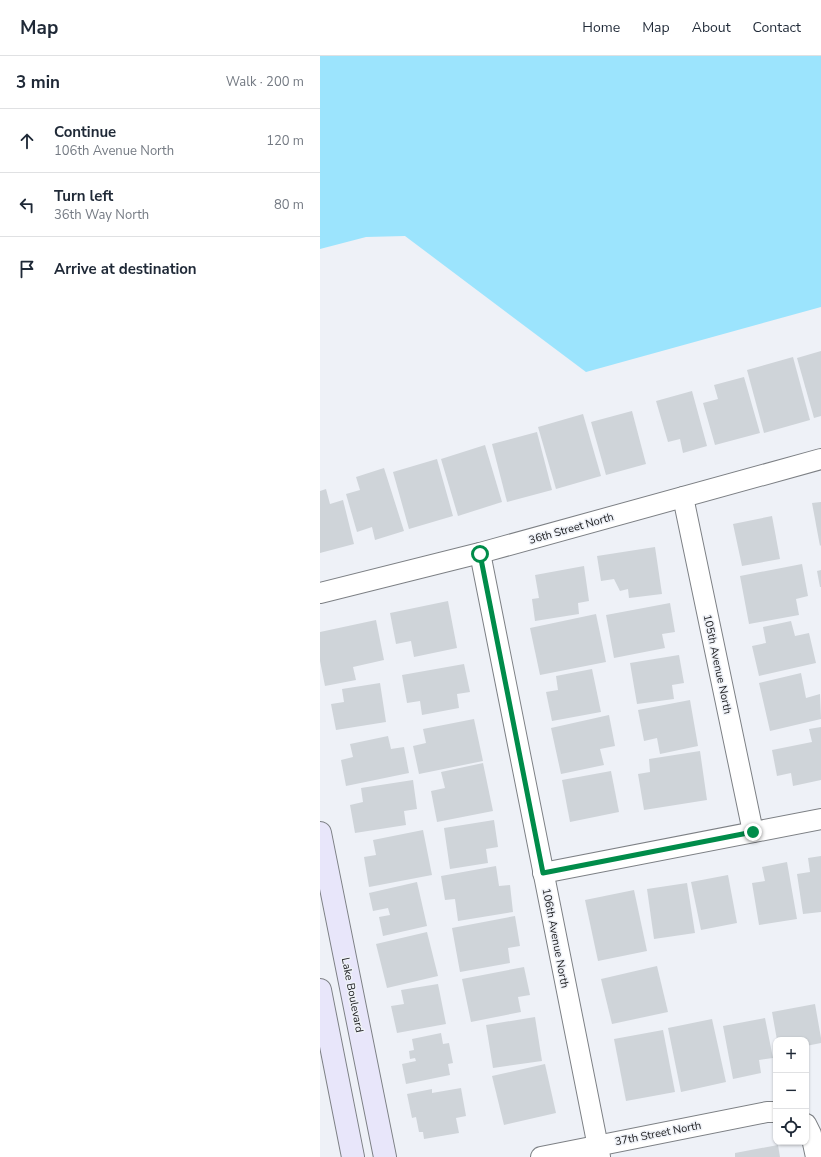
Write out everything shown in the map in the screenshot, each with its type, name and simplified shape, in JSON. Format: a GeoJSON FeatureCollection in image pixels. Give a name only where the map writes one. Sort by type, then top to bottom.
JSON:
{"type":"FeatureCollection","features":[{"type":"Feature","properties":{"kind":"street","name":"36th Street North"},"geometry":{"type":"LineString","coordinates":[[320,593],[480,554],[821,459]]}},
{"type":"Feature","properties":{"kind":"street","name":"105th Avenue North"},"geometry":{"type":"LineString","coordinates":[[683,497],[753,832]]}},
{"type":"Feature","properties":{"kind":"street","name":"106th Avenue North"},"geometry":{"type":"LineString","coordinates":[[480,554],[599,1151]]}},
{"type":"Feature","properties":{"kind":"street"},"geometry":{"type":"LineString","coordinates":[[543,873],[821,819]]}},
{"type":"Feature","properties":{"kind":"street","name":"Lake Boulevard"},"geometry":{"type":"LineString","coordinates":[[320,833],[385,1157]]}},
{"type":"Feature","properties":{"kind":"street"},"geometry":{"type":"LineString","coordinates":[[320,990],[353,1157]]}},
{"type":"Feature","properties":{"kind":"street","name":"37th Street North"},"geometry":{"type":"LineString","coordinates":[[541,1157],[599,1151],[766,1112],[773,1112]]}},
{"type":"Feature","properties":{"kind":"street"},"geometry":{"type":"LineString","coordinates":[[809,1130],[816,1157]]}},
{"type":"Feature","properties":{"kind":"water"},"geometry":{"type":"Polygon","coordinates":[[[320,56],[821,56],[821,307],[586,372],[405,236],[366,237],[320,249],[320,56]]]}},
{"type":"Feature","properties":{"kind":"building"},"geometry":{"type":"Polygon","coordinates":[[[821,351],[821,416],[814,418],[797,358],[821,351]]]}},
{"type":"Feature","properties":{"kind":"building"},"geometry":{"type":"Polygon","coordinates":[[[793,357],[810,420],[764,433],[747,370],[793,357]]]}},
{"type":"Feature","properties":{"kind":"building"},"geometry":{"type":"Polygon","coordinates":[[[744,377],[760,433],[715,445],[703,403],[718,399],[714,385],[744,377]]]}},
{"type":"Feature","properties":{"kind":"building"},"geometry":{"type":"Polygon","coordinates":[[[692,391],[707,446],[683,453],[680,439],[668,442],[656,401],[692,391]]]}},
{"type":"Feature","properties":{"kind":"building"},"geometry":{"type":"Polygon","coordinates":[[[632,411],[646,464],[606,475],[591,422],[632,411]]]}},
{"type":"Feature","properties":{"kind":"building"},"geometry":{"type":"Polygon","coordinates":[[[583,414],[601,476],[556,489],[538,427],[583,414]]]}},
{"type":"Feature","properties":{"kind":"building"},"geometry":{"type":"Polygon","coordinates":[[[537,432],[552,490],[507,502],[492,444],[537,432]]]}},
{"type":"Feature","properties":{"kind":"building"},"geometry":{"type":"Polygon","coordinates":[[[485,445],[502,502],[458,516],[441,459],[485,445]]]}},
{"type":"Feature","properties":{"kind":"building"},"geometry":{"type":"Polygon","coordinates":[[[437,459],[453,516],[409,529],[393,472],[437,459]]]}},
{"type":"Feature","properties":{"kind":"building"},"geometry":{"type":"Polygon","coordinates":[[[384,468],[404,531],[375,540],[372,527],[357,532],[346,494],[360,490],[356,477],[384,468]]]}},
{"type":"Feature","properties":{"kind":"building"},"geometry":{"type":"Polygon","coordinates":[[[326,489],[330,504],[343,500],[354,544],[320,553],[320,491],[326,489]]]}},
{"type":"Feature","properties":{"kind":"building"},"geometry":{"type":"Polygon","coordinates":[[[821,502],[821,545],[820,546],[812,503],[821,502]]]}},
{"type":"Feature","properties":{"kind":"building"},"geometry":{"type":"Polygon","coordinates":[[[772,516],[780,559],[742,566],[733,524],[772,516]]]}},
{"type":"Feature","properties":{"kind":"building"},"geometry":{"type":"Polygon","coordinates":[[[655,547],[662,594],[629,598],[628,589],[620,591],[614,579],[601,581],[597,556],[655,547]]]}},
{"type":"Feature","properties":{"kind":"building"},"geometry":{"type":"Polygon","coordinates":[[[802,564],[808,596],[796,599],[799,615],[749,624],[740,576],[802,564]]]}},
{"type":"Feature","properties":{"kind":"building"},"geometry":{"type":"Polygon","coordinates":[[[584,566],[589,601],[578,603],[579,614],[535,621],[532,599],[539,598],[535,575],[584,566]]]}},
{"type":"Feature","properties":{"kind":"building"},"geometry":{"type":"Polygon","coordinates":[[[821,570],[821,587],[820,587],[817,571],[821,570]]]}},
{"type":"Feature","properties":{"kind":"building"},"geometry":{"type":"Polygon","coordinates":[[[448,601],[457,648],[414,657],[411,641],[396,644],[390,613],[448,601]]]}},
{"type":"Feature","properties":{"kind":"building"},"geometry":{"type":"Polygon","coordinates":[[[670,603],[675,632],[662,634],[665,648],[614,658],[606,615],[670,603]]]}},
{"type":"Feature","properties":{"kind":"building"},"geometry":{"type":"Polygon","coordinates":[[[596,614],[606,662],[540,675],[530,628],[596,614]]]}},
{"type":"Feature","properties":{"kind":"building"},"geometry":{"type":"Polygon","coordinates":[[[376,620],[384,660],[353,667],[356,680],[325,686],[320,661],[320,632],[376,620]]]}},
{"type":"Feature","properties":{"kind":"building"},"geometry":{"type":"Polygon","coordinates":[[[791,621],[795,636],[809,633],[816,663],[759,676],[752,646],[766,643],[763,627],[791,621]]]}},
{"type":"Feature","properties":{"kind":"building"},"geometry":{"type":"Polygon","coordinates":[[[679,655],[684,683],[672,685],[674,699],[637,704],[630,663],[679,655]]]}},
{"type":"Feature","properties":{"kind":"building"},"geometry":{"type":"Polygon","coordinates":[[[464,664],[470,692],[457,694],[459,708],[422,715],[420,701],[407,703],[402,675],[464,664]]]}},
{"type":"Feature","properties":{"kind":"building"},"geometry":{"type":"Polygon","coordinates":[[[592,669],[601,712],[552,721],[546,692],[558,690],[556,676],[592,669]]]}},
{"type":"Feature","properties":{"kind":"building"},"geometry":{"type":"Polygon","coordinates":[[[801,673],[806,698],[820,694],[821,719],[770,731],[759,683],[801,673]]]}},
{"type":"Feature","properties":{"kind":"building"},"geometry":{"type":"Polygon","coordinates":[[[380,683],[386,722],[336,730],[331,704],[344,702],[342,689],[380,683]]]}},
{"type":"Feature","properties":{"kind":"building"},"geometry":{"type":"Polygon","coordinates":[[[690,700],[698,746],[660,754],[657,738],[644,741],[638,710],[690,700]]]}},
{"type":"Feature","properties":{"kind":"building"},"geometry":{"type":"Polygon","coordinates":[[[609,715],[615,746],[600,749],[604,765],[561,774],[551,728],[609,715]]]}},
{"type":"Feature","properties":{"kind":"building"},"geometry":{"type":"Polygon","coordinates":[[[474,719],[483,761],[419,774],[413,746],[426,743],[423,729],[474,719]]]}},
{"type":"Feature","properties":{"kind":"building"},"geometry":{"type":"Polygon","coordinates":[[[821,727],[821,780],[793,786],[791,773],[777,776],[772,750],[812,742],[809,729],[821,727]]]}},
{"type":"Feature","properties":{"kind":"building"},"geometry":{"type":"Polygon","coordinates":[[[388,736],[391,749],[404,747],[409,773],[346,786],[341,760],[353,757],[350,744],[388,736]]]}},
{"type":"Feature","properties":{"kind":"building"},"geometry":{"type":"Polygon","coordinates":[[[700,751],[707,800],[644,810],[638,774],[650,772],[649,759],[700,751]]]}},
{"type":"Feature","properties":{"kind":"building"},"geometry":{"type":"Polygon","coordinates":[[[483,763],[493,811],[437,822],[431,791],[445,788],[441,772],[483,763]]]}},
{"type":"Feature","properties":{"kind":"building"},"geometry":{"type":"Polygon","coordinates":[[[611,771],[619,812],[570,822],[562,780],[611,771]]]}},
{"type":"Feature","properties":{"kind":"building"},"geometry":{"type":"Polygon","coordinates":[[[413,780],[417,809],[404,811],[406,825],[355,833],[350,805],[363,802],[361,788],[413,780]]]}},
{"type":"Feature","properties":{"kind":"building"},"geometry":{"type":"Polygon","coordinates":[[[494,820],[498,847],[486,849],[488,863],[450,869],[444,828],[494,820]]]}},
{"type":"Feature","properties":{"kind":"building"},"geometry":{"type":"Polygon","coordinates":[[[423,830],[432,875],[369,887],[364,857],[376,855],[373,840],[423,830]]]}},
{"type":"Feature","properties":{"kind":"building"},"geometry":{"type":"Polygon","coordinates":[[[821,856],[821,912],[803,914],[797,874],[810,872],[808,858],[821,856]]]}},
{"type":"Feature","properties":{"kind":"building"},"geometry":{"type":"Polygon","coordinates":[[[787,862],[797,919],[759,925],[752,883],[765,881],[762,867],[787,862]]]}},
{"type":"Feature","properties":{"kind":"building"},"geometry":{"type":"Polygon","coordinates":[[[496,866],[499,886],[510,885],[513,912],[458,921],[455,899],[445,900],[441,876],[496,866]]]}},
{"type":"Feature","properties":{"kind":"building"},"geometry":{"type":"Polygon","coordinates":[[[728,875],[737,923],[701,930],[691,882],[728,875]]]}},
{"type":"Feature","properties":{"kind":"building"},"geometry":{"type":"Polygon","coordinates":[[[417,882],[427,926],[383,936],[379,917],[390,915],[388,908],[373,911],[369,893],[417,882]]]}},
{"type":"Feature","properties":{"kind":"building"},"geometry":{"type":"Polygon","coordinates":[[[687,883],[695,933],[654,939],[647,889],[687,883]]]}},
{"type":"Feature","properties":{"kind":"building"},"geometry":{"type":"Polygon","coordinates":[[[634,890],[647,951],[598,961],[585,900],[634,890]]]}},
{"type":"Feature","properties":{"kind":"building"},"geometry":{"type":"Polygon","coordinates":[[[515,916],[520,946],[508,948],[510,963],[460,972],[452,928],[515,916]]]}},
{"type":"Feature","properties":{"kind":"building"},"geometry":{"type":"Polygon","coordinates":[[[427,932],[438,976],[387,988],[376,944],[427,932]]]}},
{"type":"Feature","properties":{"kind":"building"},"geometry":{"type":"Polygon","coordinates":[[[657,966],[668,1012],[612,1024],[601,979],[657,966]]]}},
{"type":"Feature","properties":{"kind":"building"},"geometry":{"type":"Polygon","coordinates":[[[524,967],[530,995],[518,997],[521,1012],[471,1022],[462,979],[524,967]]]}},
{"type":"Feature","properties":{"kind":"building"},"geometry":{"type":"Polygon","coordinates":[[[438,984],[446,1024],[397,1033],[391,1006],[404,1004],[401,990],[438,984]]]}},
{"type":"Feature","properties":{"kind":"building"},"geometry":{"type":"Polygon","coordinates":[[[815,1004],[821,1043],[809,1045],[809,1037],[776,1037],[772,1012],[815,1004]]]}},
{"type":"Feature","properties":{"kind":"building"},"geometry":{"type":"Polygon","coordinates":[[[535,1017],[542,1061],[493,1068],[486,1025],[535,1017]]]}},
{"type":"Feature","properties":{"kind":"building"},"geometry":{"type":"Polygon","coordinates":[[[765,1018],[773,1058],[759,1060],[761,1073],[733,1079],[723,1026],[765,1018]]]}},
{"type":"Feature","properties":{"kind":"building"},"geometry":{"type":"Polygon","coordinates":[[[712,1019],[726,1082],[681,1092],[668,1028],[712,1019]]]}},
{"type":"Feature","properties":{"kind":"building"},"geometry":{"type":"Polygon","coordinates":[[[663,1030],[675,1092],[626,1101],[614,1039],[663,1030]]]}},
{"type":"Feature","properties":{"kind":"building"},"geometry":{"type":"Polygon","coordinates":[[[441,1033],[443,1044],[449,1043],[453,1063],[448,1064],[450,1075],[406,1084],[402,1064],[416,1061],[415,1058],[410,1059],[409,1051],[414,1050],[412,1039],[441,1033]]]}},
{"type":"Feature","properties":{"kind":"building"},"geometry":{"type":"Polygon","coordinates":[[[545,1064],[556,1113],[504,1125],[492,1076],[545,1064]]]}},
{"type":"Feature","properties":{"kind":"building"},"geometry":{"type":"Polygon","coordinates":[[[461,1088],[466,1116],[456,1118],[459,1133],[424,1139],[423,1132],[419,1132],[416,1117],[412,1118],[407,1094],[432,1089],[432,1093],[461,1088]]]}},
{"type":"Feature","properties":{"kind":"building"},"geometry":{"type":"Polygon","coordinates":[[[778,1145],[780,1157],[735,1157],[735,1153],[778,1145]]]}},
{"type":"Feature","properties":{"kind":"route"},"geometry":{"type":"LineString","coordinates":[[480,554],[543,873],[753,832]]}}]}
